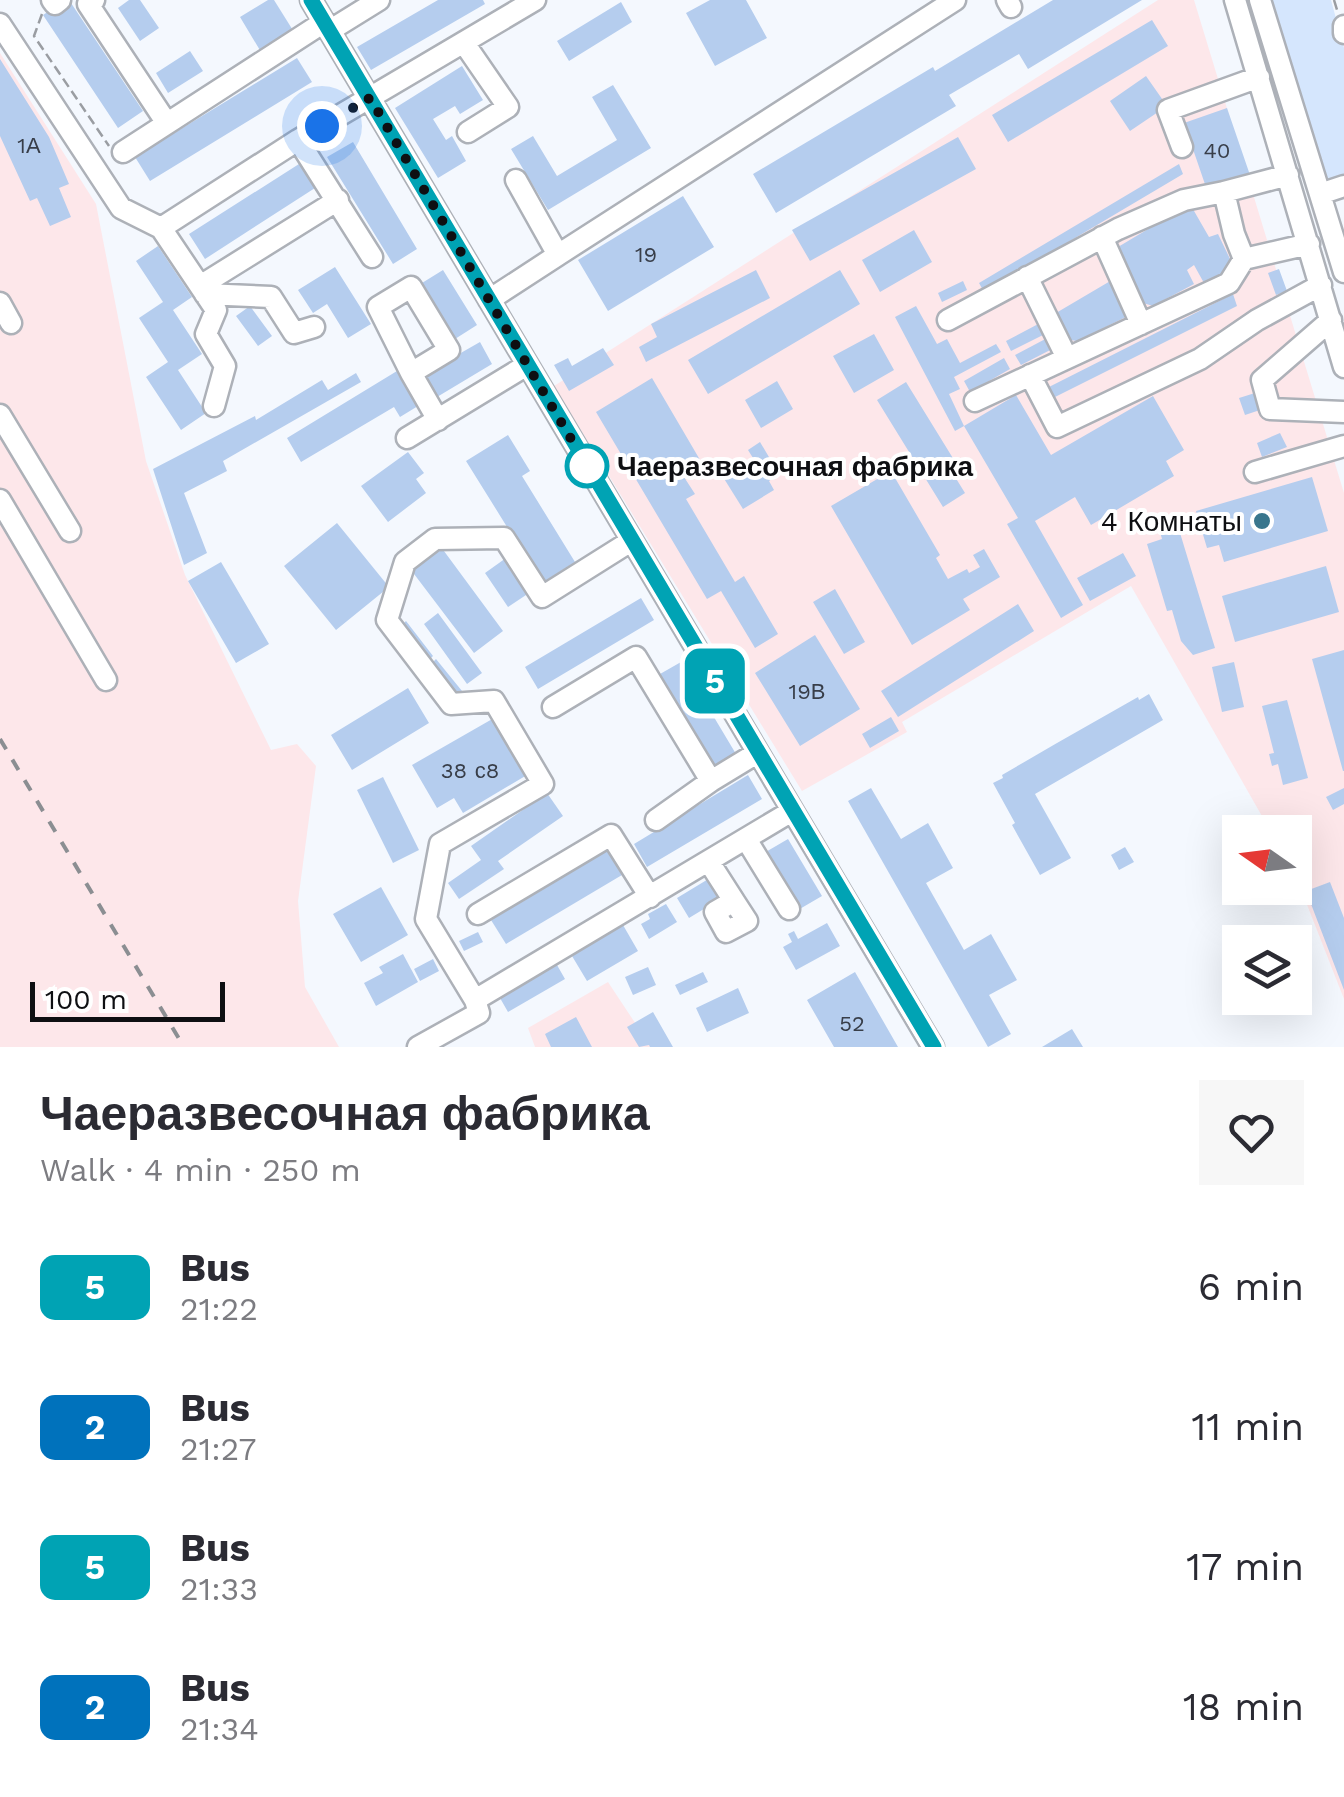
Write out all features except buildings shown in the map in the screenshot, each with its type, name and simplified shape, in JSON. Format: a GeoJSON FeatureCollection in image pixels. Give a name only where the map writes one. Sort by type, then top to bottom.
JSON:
{"type":"FeatureCollection","features":[{"type":"Feature","properties":{"kind":"street"},"geometry":{"type":"LineString","coordinates":[[311,0],[934,1047]]}},
{"type":"Feature","properties":{"kind":"street"},"geometry":{"type":"LineString","coordinates":[[122,152],[326,26],[379,0]]}},
{"type":"Feature","properties":{"kind":"street"},"geometry":{"type":"LineString","coordinates":[[161,228],[298,140],[464,43],[508,7],[535,0]]}},
{"type":"Feature","properties":{"kind":"street"},"geometry":{"type":"LineString","coordinates":[[489,300],[955,0]]}},
{"type":"Feature","properties":{"kind":"street"},"geometry":{"type":"LineString","coordinates":[[1236,0],[1344,367]]}},
{"type":"Feature","properties":{"kind":"street"},"geometry":{"type":"LineString","coordinates":[[1260,0],[1344,272]]}},
{"type":"Feature","properties":{"kind":"street"},"geometry":{"type":"LineString","coordinates":[[89,1],[166,122]]}},
{"type":"Feature","properties":{"kind":"street"},"geometry":{"type":"LineString","coordinates":[[0,24],[121,208],[161,228],[216,310],[206,334],[225,366],[214,406]]}},
{"type":"Feature","properties":{"kind":"street"},"geometry":{"type":"LineString","coordinates":[[464,43],[508,106],[468,132]]}},
{"type":"Feature","properties":{"kind":"street"},"geometry":{"type":"LineString","coordinates":[[1182,147],[1168,110],[1259,77]]}},
{"type":"Feature","properties":{"kind":"street"},"geometry":{"type":"LineString","coordinates":[[298,140],[372,257]]}},
{"type":"Feature","properties":{"kind":"street"},"geometry":{"type":"LineString","coordinates":[[948,320],[1102,238],[1184,200],[1288,175]]}},
{"type":"Feature","properties":{"kind":"street"},"geometry":{"type":"LineString","coordinates":[[516,180],[558,255]]}},
{"type":"Feature","properties":{"kind":"street"},"geometry":{"type":"LineString","coordinates":[[1320,194],[1344,186]]}},
{"type":"Feature","properties":{"kind":"street"},"geometry":{"type":"LineString","coordinates":[[1224,192],[1244,259]]}},
{"type":"Feature","properties":{"kind":"street"},"geometry":{"type":"LineString","coordinates":[[202,290],[338,200]]}},
{"type":"Feature","properties":{"kind":"street"},"geometry":{"type":"LineString","coordinates":[[1102,238],[1141,324]]}},
{"type":"Feature","properties":{"kind":"street"},"geometry":{"type":"LineString","coordinates":[[975,401],[1229,283],[1244,259],[1307,238]]}},
{"type":"Feature","properties":{"kind":"street"},"geometry":{"type":"LineString","coordinates":[[1027,277],[1067,358]]}},
{"type":"Feature","properties":{"kind":"street"},"geometry":{"type":"LineString","coordinates":[[202,290],[271,296],[294,333],[314,327]]}},
{"type":"Feature","properties":{"kind":"street"},"geometry":{"type":"LineString","coordinates":[[1030,375],[1057,427],[1200,359],[1257,320],[1325,302]]}},
{"type":"Feature","properties":{"kind":"street"},"geometry":{"type":"LineString","coordinates":[[1325,302],[1262,380],[1270,409],[1344,412]]}},
{"type":"Feature","properties":{"kind":"street"},"geometry":{"type":"LineString","coordinates":[[0,303],[11,323]]}},
{"type":"Feature","properties":{"kind":"street"},"geometry":{"type":"LineString","coordinates":[[407,438],[528,366]]}},
{"type":"Feature","properties":{"kind":"street"},"geometry":{"type":"LineString","coordinates":[[411,372],[438,420]]}},
{"type":"Feature","properties":{"kind":"street"},"geometry":{"type":"LineString","coordinates":[[0,415],[70,530]]}},
{"type":"Feature","properties":{"kind":"street"},"geometry":{"type":"LineString","coordinates":[[1256,472],[1344,446]]}},
{"type":"Feature","properties":{"kind":"street"},"geometry":{"type":"LineString","coordinates":[[0,500],[106,680]]}},
{"type":"Feature","properties":{"kind":"street"},"geometry":{"type":"LineString","coordinates":[[418,1047],[479,1013],[426,919],[440,844],[543,784],[494,701],[452,704],[387,620],[404,562],[434,539],[504,538],[542,596],[632,541]]}},
{"type":"Feature","properties":{"kind":"street"},"geometry":{"type":"LineString","coordinates":[[554,707],[636,658],[711,780]]}},
{"type":"Feature","properties":{"kind":"street"},"geometry":{"type":"LineString","coordinates":[[656,820],[757,752]]}},
{"type":"Feature","properties":{"kind":"street"},"geometry":{"type":"LineString","coordinates":[[475,1000],[792,811]]}},
{"type":"Feature","properties":{"kind":"street"},"geometry":{"type":"LineString","coordinates":[[478,914],[612,835],[650,897]]}},
{"type":"Feature","properties":{"kind":"street"},"geometry":{"type":"LineString","coordinates":[[746,840],[789,909]]}},
{"type":"Feature","properties":{"kind":"street"},"geometry":{"type":"LineString","coordinates":[[709,862],[734,901]]}},
{"type":"Feature","properties":{"kind":"path"},"geometry":{"type":"LineString","coordinates":[[56,1],[42,13],[34,36],[112,150],[122,152]]}},
{"type":"Feature","properties":{"kind":"shaded area"},"geometry":{"type":"Polygon","coordinates":[[[1158,0],[1194,0],[1344,493],[1344,999],[1307,905],[1312,905],[1312,815],[1261,815],[1131,586],[902,722],[907,732],[802,791],[554,386],[1158,0]]]}},
{"type":"Feature","properties":{"kind":"shaded area"},"geometry":{"type":"Polygon","coordinates":[[[1265,0],[1331,0],[1344,48],[1344,183],[1327,188],[1265,0]]]}},
{"type":"Feature","properties":{"kind":"shaded area"},"geometry":{"type":"Polygon","coordinates":[[[0,53],[96,204],[146,461],[185,575],[271,750],[297,744],[316,766],[298,901],[305,987],[339,1047],[0,1047],[0,53]]]}},
{"type":"Feature","properties":{"kind":"shaded area"},"geometry":{"type":"Polygon","coordinates":[[[608,982],[651,1047],[535,1047],[528,1028],[608,982]]]}},
{"type":"Feature","properties":{"kind":"railway"},"geometry":{"type":"LineString","coordinates":[[0,739],[184,1047]]}},
{"type":"Feature","properties":{"kind":"bus line","name":"5"},"geometry":{"type":"LineString","coordinates":[[311,0],[934,1047]]}},
{"type":"Feature","properties":{"kind":"place","name":"Чаеразвесочная фабрика"},"geometry":{"type":"Point","coordinates":[587,466]}},
{"type":"Feature","properties":{"kind":"place","name":"4 Комнаты"},"geometry":{"type":"Point","coordinates":[1262,521]}},
{"type":"Feature","properties":{"kind":"route"},"geometry":{"type":"LineString","coordinates":[[322,126],[370,98],[587,466]]}}]}
